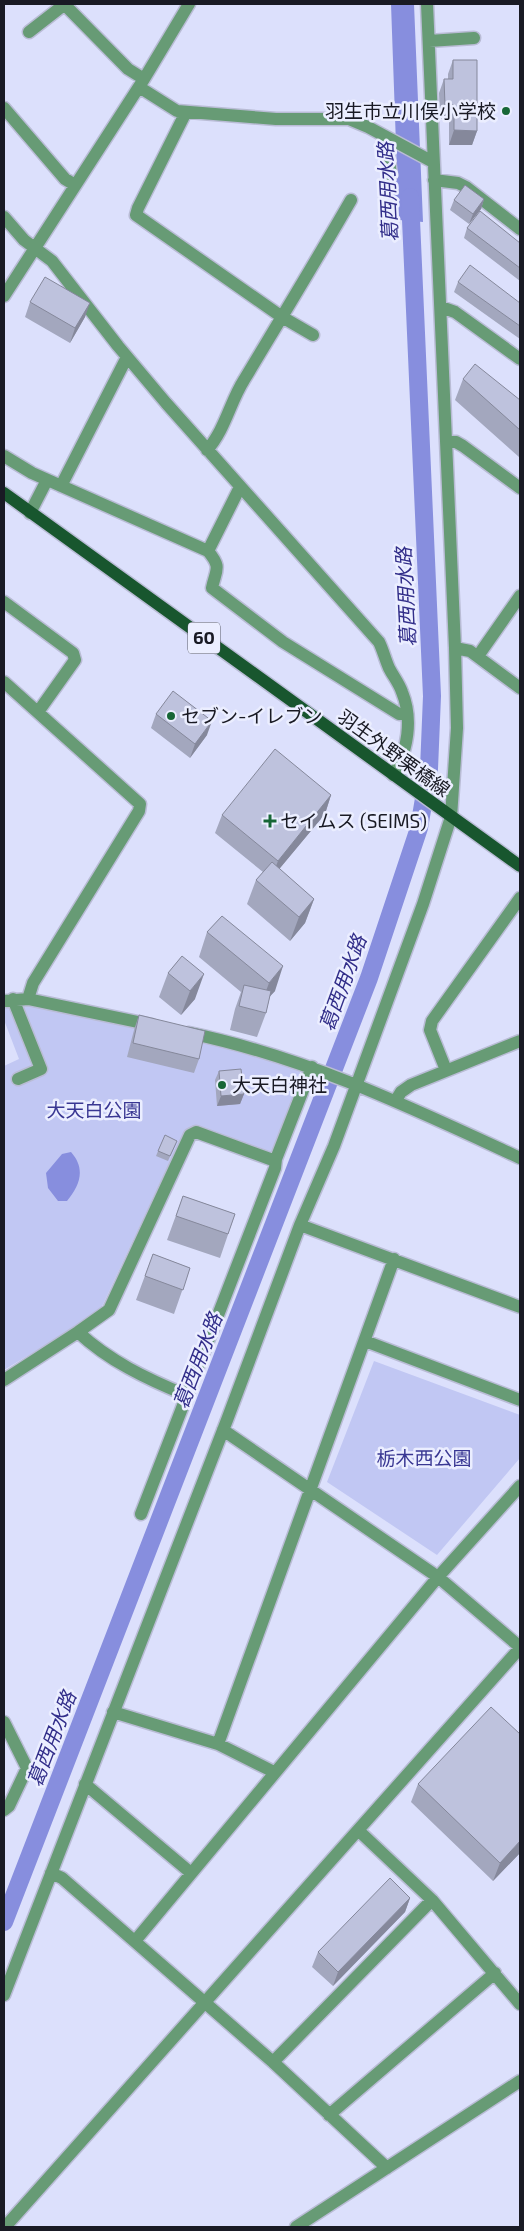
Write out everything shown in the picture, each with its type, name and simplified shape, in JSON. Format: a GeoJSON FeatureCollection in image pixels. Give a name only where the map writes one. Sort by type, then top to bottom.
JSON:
{"type":"FeatureCollection","features":[{"type":"Feature","properties":{"kind":"main road","name":"羽生外野栗橋線"},"geometry":{"type":"LineString","coordinates":[[4,493],[520,866]]}},
{"type":"Feature","properties":{"kind":"street"},"geometry":{"type":"LineString","coordinates":[[29,32],[64,4],[141,83],[176,110],[276,119],[349,119],[368,127],[432,162]]}},
{"type":"Feature","properties":{"kind":"street"},"geometry":{"type":"LineString","coordinates":[[4,296],[36,249],[189,4]]}},
{"type":"Feature","properties":{"kind":"street"},"geometry":{"type":"LineString","coordinates":[[4,1995],[223,1430],[300,1225],[334,1146],[353,1082],[422,904],[448,814],[457,728],[455,648],[441,307],[432,162],[427,4]]}},
{"type":"Feature","properties":{"kind":"street"},"geometry":{"type":"LineString","coordinates":[[429,41],[474,38]]}},
{"type":"Feature","properties":{"kind":"street"},"geometry":{"type":"LineString","coordinates":[[4,108],[65,179],[75,186]]}},
{"type":"Feature","properties":{"kind":"street"},"geometry":{"type":"LineString","coordinates":[[186,112],[136,215],[282,317],[313,335]]}},
{"type":"Feature","properties":{"kind":"street"},"geometry":{"type":"LineString","coordinates":[[391,140],[388,153],[391,174]]}},
{"type":"Feature","properties":{"kind":"street"},"geometry":{"type":"LineString","coordinates":[[434,180],[458,183],[466,187],[520,229]]}},
{"type":"Feature","properties":{"kind":"street"},"geometry":{"type":"LineString","coordinates":[[208,450],[215,442],[243,382],[351,200]]}},
{"type":"Feature","properties":{"kind":"street"},"geometry":{"type":"LineString","coordinates":[[4,217],[24,240],[52,261],[127,357],[379,642],[390,670],[402,690],[407,714],[404,754],[393,775]]}},
{"type":"Feature","properties":{"kind":"street"},"geometry":{"type":"LineString","coordinates":[[441,307],[455,312],[520,358]]}},
{"type":"Feature","properties":{"kind":"street"},"geometry":{"type":"LineString","coordinates":[[61,486],[127,357]]}},
{"type":"Feature","properties":{"kind":"street"},"geometry":{"type":"LineString","coordinates":[[446,441],[456,442],[463,446],[520,488]]}},
{"type":"Feature","properties":{"kind":"street"},"geometry":{"type":"LineString","coordinates":[[4,456],[47,480],[208,551],[217,561],[218,567],[212,588],[283,642],[399,714],[407,714]]}},
{"type":"Feature","properties":{"kind":"street"},"geometry":{"type":"LineString","coordinates":[[30,513],[47,480]]}},
{"type":"Feature","properties":{"kind":"street"},"geometry":{"type":"LineString","coordinates":[[208,551],[240,487]]}},
{"type":"Feature","properties":{"kind":"street"},"geometry":{"type":"LineString","coordinates":[[478,656],[520,596]]}},
{"type":"Feature","properties":{"kind":"street"},"geometry":{"type":"LineString","coordinates":[[4,602],[73,654],[74,660],[38,712]]}},
{"type":"Feature","properties":{"kind":"street"},"geometry":{"type":"LineString","coordinates":[[455,648],[463,648],[478,656],[520,688]]}},
{"type":"Feature","properties":{"kind":"street"},"geometry":{"type":"LineString","coordinates":[[4,682],[140,804],[139,811],[33,983],[28,999]]}},
{"type":"Feature","properties":{"kind":"street"},"geometry":{"type":"LineString","coordinates":[[446,1070],[430,1030],[432,1021],[520,898]]}},
{"type":"Feature","properties":{"kind":"street"},"geometry":{"type":"LineString","coordinates":[[18,1079],[41,1069],[8,1000],[28,999],[162,1027]]}},
{"type":"Feature","properties":{"kind":"street"},"geometry":{"type":"LineString","coordinates":[[180,1031],[222,1040],[315,1068],[353,1082],[520,1158]]}},
{"type":"Feature","properties":{"kind":"street"},"geometry":{"type":"LineString","coordinates":[[396,1100],[401,1092],[411,1085],[520,1041]]}},
{"type":"Feature","properties":{"kind":"street"},"geometry":{"type":"LineString","coordinates":[[140,1514],[275,1168],[276,1159],[315,1068]]}},
{"type":"Feature","properties":{"kind":"street"},"geometry":{"type":"LineString","coordinates":[[4,1380],[103,1315],[112,1306],[190,1134],[196,1132],[270,1159],[276,1159]]}},
{"type":"Feature","properties":{"kind":"street"},"geometry":{"type":"LineString","coordinates":[[300,1225],[520,1307]]}},
{"type":"Feature","properties":{"kind":"street"},"geometry":{"type":"LineString","coordinates":[[218,1744],[394,1260]]}},
{"type":"Feature","properties":{"kind":"street"},"geometry":{"type":"LineString","coordinates":[[78,1332],[90,1343],[118,1362],[142,1376],[186,1395]]}},
{"type":"Feature","properties":{"kind":"street"},"geometry":{"type":"LineString","coordinates":[[365,1341],[520,1400]]}},
{"type":"Feature","properties":{"kind":"street"},"geometry":{"type":"LineString","coordinates":[[5,2227],[359,1831],[520,1647],[438,1577],[223,1430]]}},
{"type":"Feature","properties":{"kind":"street"},"geometry":{"type":"LineString","coordinates":[[135,1941],[438,1577],[520,1486]]}},
{"type":"Feature","properties":{"kind":"street"},"geometry":{"type":"LineString","coordinates":[[113,1712],[218,1744],[274,1772]]}},
{"type":"Feature","properties":{"kind":"street"},"geometry":{"type":"LineString","coordinates":[[4,1722],[27,1768],[9,1806],[4,1810]]}},
{"type":"Feature","properties":{"kind":"street"},"geometry":{"type":"LineString","coordinates":[[85,1784],[191,1873]]}},
{"type":"Feature","properties":{"kind":"street"},"geometry":{"type":"LineString","coordinates":[[359,1831],[432,1900],[520,2004]]}},
{"type":"Feature","properties":{"kind":"street"},"geometry":{"type":"LineString","coordinates":[[51,1873],[62,1878],[206,2003],[273,2062],[387,2168]]}},
{"type":"Feature","properties":{"kind":"street"},"geometry":{"type":"LineString","coordinates":[[273,2062],[432,1900]]}},
{"type":"Feature","properties":{"kind":"street"},"geometry":{"type":"LineString","coordinates":[[329,2115],[495,1973]]}},
{"type":"Feature","properties":{"kind":"street"},"geometry":{"type":"LineString","coordinates":[[296,2227],[520,2082]]}},
{"type":"Feature","properties":{"kind":"green space","name":"大天白公園"},"geometry":{"type":"Polygon","coordinates":[[[22,1003],[217,1046],[298,1069],[302,1076],[274,1151],[269,1154],[192,1127],[182,1136],[99,1313],[4,1370],[4,1066],[19,1059],[4,1020],[4,1004],[22,1003]]]}},
{"type":"Feature","properties":{"kind":"green space","name":"栃木西公園"},"geometry":{"type":"Polygon","coordinates":[[[374,1361],[520,1415],[520,1458],[437,1555],[327,1482],[374,1361]]]}},
{"type":"Feature","properties":{"kind":"water"},"geometry":{"type":"Polygon","coordinates":[[[391,4],[414,4],[423,222],[399,220],[390,212],[385,174],[397,173],[391,4]]]}},
{"type":"Feature","properties":{"kind":"water"},"geometry":{"type":"Polygon","coordinates":[[[71,1152],[79,1165],[80,1177],[67,1201],[58,1201],[48,1188],[46,1173],[62,1154],[71,1152]]]}},
{"type":"Feature","properties":{"kind":"building"},"geometry":{"type":"Polygon","coordinates":[[[453,60],[477,60],[477,131],[454,130],[454,105],[445,105],[444,79],[453,79],[453,60]]]}},
{"type":"Feature","properties":{"kind":"building"},"geometry":{"type":"Polygon","coordinates":[[[465,185],[484,199],[473,214],[454,200],[465,185]]]}},
{"type":"Feature","properties":{"kind":"building"},"geometry":{"type":"Polygon","coordinates":[[[480,211],[520,243],[520,268],[467,228],[480,211]]]}},
{"type":"Feature","properties":{"kind":"building"},"geometry":{"type":"Polygon","coordinates":[[[470,265],[520,303],[520,326],[458,282],[470,265]]]}},
{"type":"Feature","properties":{"kind":"building"},"geometry":{"type":"Polygon","coordinates":[[[45,277],[90,303],[75,328],[30,302],[45,277]]]}},
{"type":"Feature","properties":{"kind":"building"},"geometry":{"type":"Polygon","coordinates":[[[475,364],[520,400],[520,430],[463,379],[475,364]]]}},
{"type":"Feature","properties":{"kind":"building"},"geometry":{"type":"Polygon","coordinates":[[[173,691],[212,721],[195,744],[156,714],[173,691]]]}},
{"type":"Feature","properties":{"kind":"building"},"geometry":{"type":"Polygon","coordinates":[[[275,749],[331,795],[278,861],[222,815],[275,749]]]}},
{"type":"Feature","properties":{"kind":"building"},"geometry":{"type":"Polygon","coordinates":[[[272,862],[314,899],[299,917],[256,880],[272,862]]]}},
{"type":"Feature","properties":{"kind":"building"},"geometry":{"type":"Polygon","coordinates":[[[222,916],[283,966],[269,983],[207,932],[222,916]]]}},
{"type":"Feature","properties":{"kind":"building"},"geometry":{"type":"Polygon","coordinates":[[[182,956],[204,974],[190,991],[168,973],[182,956]]]}},
{"type":"Feature","properties":{"kind":"building"},"geometry":{"type":"Polygon","coordinates":[[[244,985],[271,991],[266,1013],[239,1006],[244,985]]]}},
{"type":"Feature","properties":{"kind":"building"},"geometry":{"type":"Polygon","coordinates":[[[139,1015],[205,1031],[199,1059],[133,1043],[139,1015]]]}},
{"type":"Feature","properties":{"kind":"building"},"geometry":{"type":"Polygon","coordinates":[[[241,1069],[244,1094],[221,1096],[219,1071],[241,1069]]]}},
{"type":"Feature","properties":{"kind":"building"},"geometry":{"type":"Polygon","coordinates":[[[165,1135],[177,1141],[170,1156],[158,1151],[165,1135]]]}},
{"type":"Feature","properties":{"kind":"building"},"geometry":{"type":"Polygon","coordinates":[[[183,1196],[235,1214],[228,1234],[176,1216],[183,1196]]]}},
{"type":"Feature","properties":{"kind":"building"},"geometry":{"type":"Polygon","coordinates":[[[153,1254],[190,1268],[183,1290],[145,1276],[153,1254]]]}},
{"type":"Feature","properties":{"kind":"building"},"geometry":{"type":"Polygon","coordinates":[[[491,1707],[520,1734],[520,1841],[500,1863],[418,1784],[491,1707]]]}},
{"type":"Feature","properties":{"kind":"building"},"geometry":{"type":"Polygon","coordinates":[[[390,1878],[410,1898],[338,1972],[318,1952],[390,1878]]]}},
{"type":"Feature","properties":{"kind":"waterway","name":"葛西用水路"},"geometry":{"type":"LineString","coordinates":[[4,1922],[369,978],[419,828],[429,769],[432,696],[410,197]]}},
{"type":"Feature","properties":{"kind":"place","name":"羽生市立川俣小学校"},"geometry":{"type":"Point","coordinates":[506,111]}},
{"type":"Feature","properties":{"kind":"place","name":"セブン-イレブン"},"geometry":{"type":"Point","coordinates":[171,716]}},
{"type":"Feature","properties":{"kind":"place","name":"セイムス (SEIMS)"},"geometry":{"type":"Point","coordinates":[270,821]}},
{"type":"Feature","properties":{"kind":"place","name":"大天白神社"},"geometry":{"type":"Point","coordinates":[222,1085]}}]}
